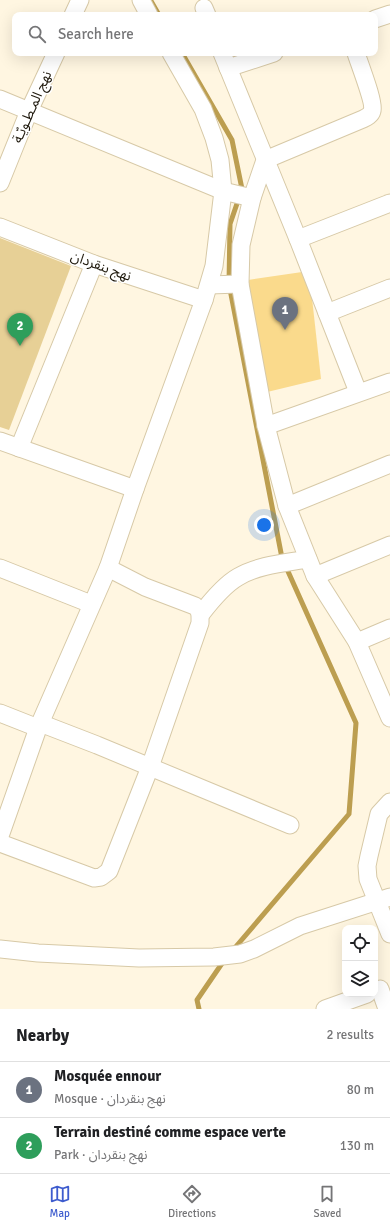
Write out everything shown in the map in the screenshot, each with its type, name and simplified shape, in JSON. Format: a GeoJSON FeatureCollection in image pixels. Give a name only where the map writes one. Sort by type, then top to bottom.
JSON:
{"type":"FeatureCollection","features":[{"type":"Feature","properties":{"kind":"street"},"geometry":{"type":"LineString","coordinates":[[75,12],[80,0]]}},
{"type":"Feature","properties":{"kind":"street"},"geometry":{"type":"LineString","coordinates":[[141,0],[147,12]]}},
{"type":"Feature","properties":{"kind":"street"},"geometry":{"type":"LineString","coordinates":[[378,18],[390,14]]}},
{"type":"Feature","properties":{"kind":"street","name":"نهج المـطـويّـة"},"geometry":{"type":"LineString","coordinates":[[0,183],[29,111],[55,56]]}},
{"type":"Feature","properties":{"kind":"street"},"geometry":{"type":"LineString","coordinates":[[0,836],[39,725],[108,568],[214,266],[223,190],[220,160],[214,138],[203,109],[173,56]]}},
{"type":"Feature","properties":{"kind":"street"},"geometry":{"type":"LineString","coordinates":[[256,56],[225,61],[298,239],[358,392]]}},
{"type":"Feature","properties":{"kind":"street"},"geometry":{"type":"LineString","coordinates":[[357,56],[372,106],[370,115],[265,160],[252,198],[241,245],[240,284],[266,426],[287,506],[315,576],[357,642],[390,718]]}},
{"type":"Feature","properties":{"kind":"street"},"geometry":{"type":"LineString","coordinates":[[0,99],[223,190],[252,198]]}},
{"type":"Feature","properties":{"kind":"street"},"geometry":{"type":"LineString","coordinates":[[298,239],[390,203]]}},
{"type":"Feature","properties":{"kind":"street","name":"نهج بنقردان"},"geometry":{"type":"LineString","coordinates":[[0,227],[94,264],[206,292],[240,284]]}},
{"type":"Feature","properties":{"kind":"street"},"geometry":{"type":"LineString","coordinates":[[19,448],[94,264]]}},
{"type":"Feature","properties":{"kind":"street"},"geometry":{"type":"LineString","coordinates":[[327,313],[390,288]]}},
{"type":"Feature","properties":{"kind":"street"},"geometry":{"type":"LineString","coordinates":[[266,426],[358,392],[390,382]]}},
{"type":"Feature","properties":{"kind":"street"},"geometry":{"type":"LineString","coordinates":[[0,442],[135,489]]}},
{"type":"Feature","properties":{"kind":"street"},"geometry":{"type":"LineString","coordinates":[[287,506],[390,464]]}},
{"type":"Feature","properties":{"kind":"street"},"geometry":{"type":"LineString","coordinates":[[315,576],[390,545]]}},
{"type":"Feature","properties":{"kind":"street"},"geometry":{"type":"LineString","coordinates":[[0,843],[94,878],[101,877],[109,870],[150,767],[200,623],[201,614],[214,598],[237,577],[270,566],[308,559]]}},
{"type":"Feature","properties":{"kind":"street"},"geometry":{"type":"LineString","coordinates":[[0,568],[91,604]]}},
{"type":"Feature","properties":{"kind":"street"},"geometry":{"type":"LineString","coordinates":[[108,568],[145,587],[195,606],[201,614]]}},
{"type":"Feature","properties":{"kind":"street"},"geometry":{"type":"LineString","coordinates":[[357,642],[390,628]]}},
{"type":"Feature","properties":{"kind":"street"},"geometry":{"type":"LineString","coordinates":[[0,713],[97,745],[290,825]]}},
{"type":"Feature","properties":{"kind":"street"},"geometry":{"type":"LineString","coordinates":[[388,806],[379,814],[367,866],[368,878],[383,899],[390,934]]}},
{"type":"Feature","properties":{"kind":"street"},"geometry":{"type":"LineString","coordinates":[[0,948],[38,953],[139,958],[214,957],[240,954],[300,926],[383,899]]}},
{"type":"Feature","properties":{"kind":"street"},"geometry":{"type":"LineString","coordinates":[[378,990],[387,1009]]}},
{"type":"Feature","properties":{"kind":"street"},"geometry":{"type":"LineString","coordinates":[[325,1009],[358,997]]}},
{"type":"Feature","properties":{"kind":"shaded area"},"geometry":{"type":"Polygon","coordinates":[[[0,238],[71,266],[9,430],[0,427],[0,238]]]}},
{"type":"Feature","properties":{"kind":"building"},"geometry":{"type":"Polygon","coordinates":[[[309,271],[321,379],[263,393],[248,280],[309,271]]]}},
{"type":"Feature","properties":{"kind":"waterway"},"geometry":{"type":"LineString","coordinates":[[151,1],[157,12]]}},
{"type":"Feature","properties":{"kind":"waterway"},"geometry":{"type":"LineString","coordinates":[[184,56],[232,140],[242,189],[230,224],[229,284],[282,558],[356,723],[349,814],[233,950]]}},
{"type":"Feature","properties":{"kind":"waterway"},"geometry":{"type":"LineString","coordinates":[[199,1009],[197,1000],[225,959]]}},
{"type":"Feature","properties":{"kind":"place","name":"Mosquée ennour"},"geometry":{"type":"Point","coordinates":[285,330]}},
{"type":"Feature","properties":{"kind":"place","name":"Terrain destiné comme espace verte"},"geometry":{"type":"Point","coordinates":[20,346]}}]}
